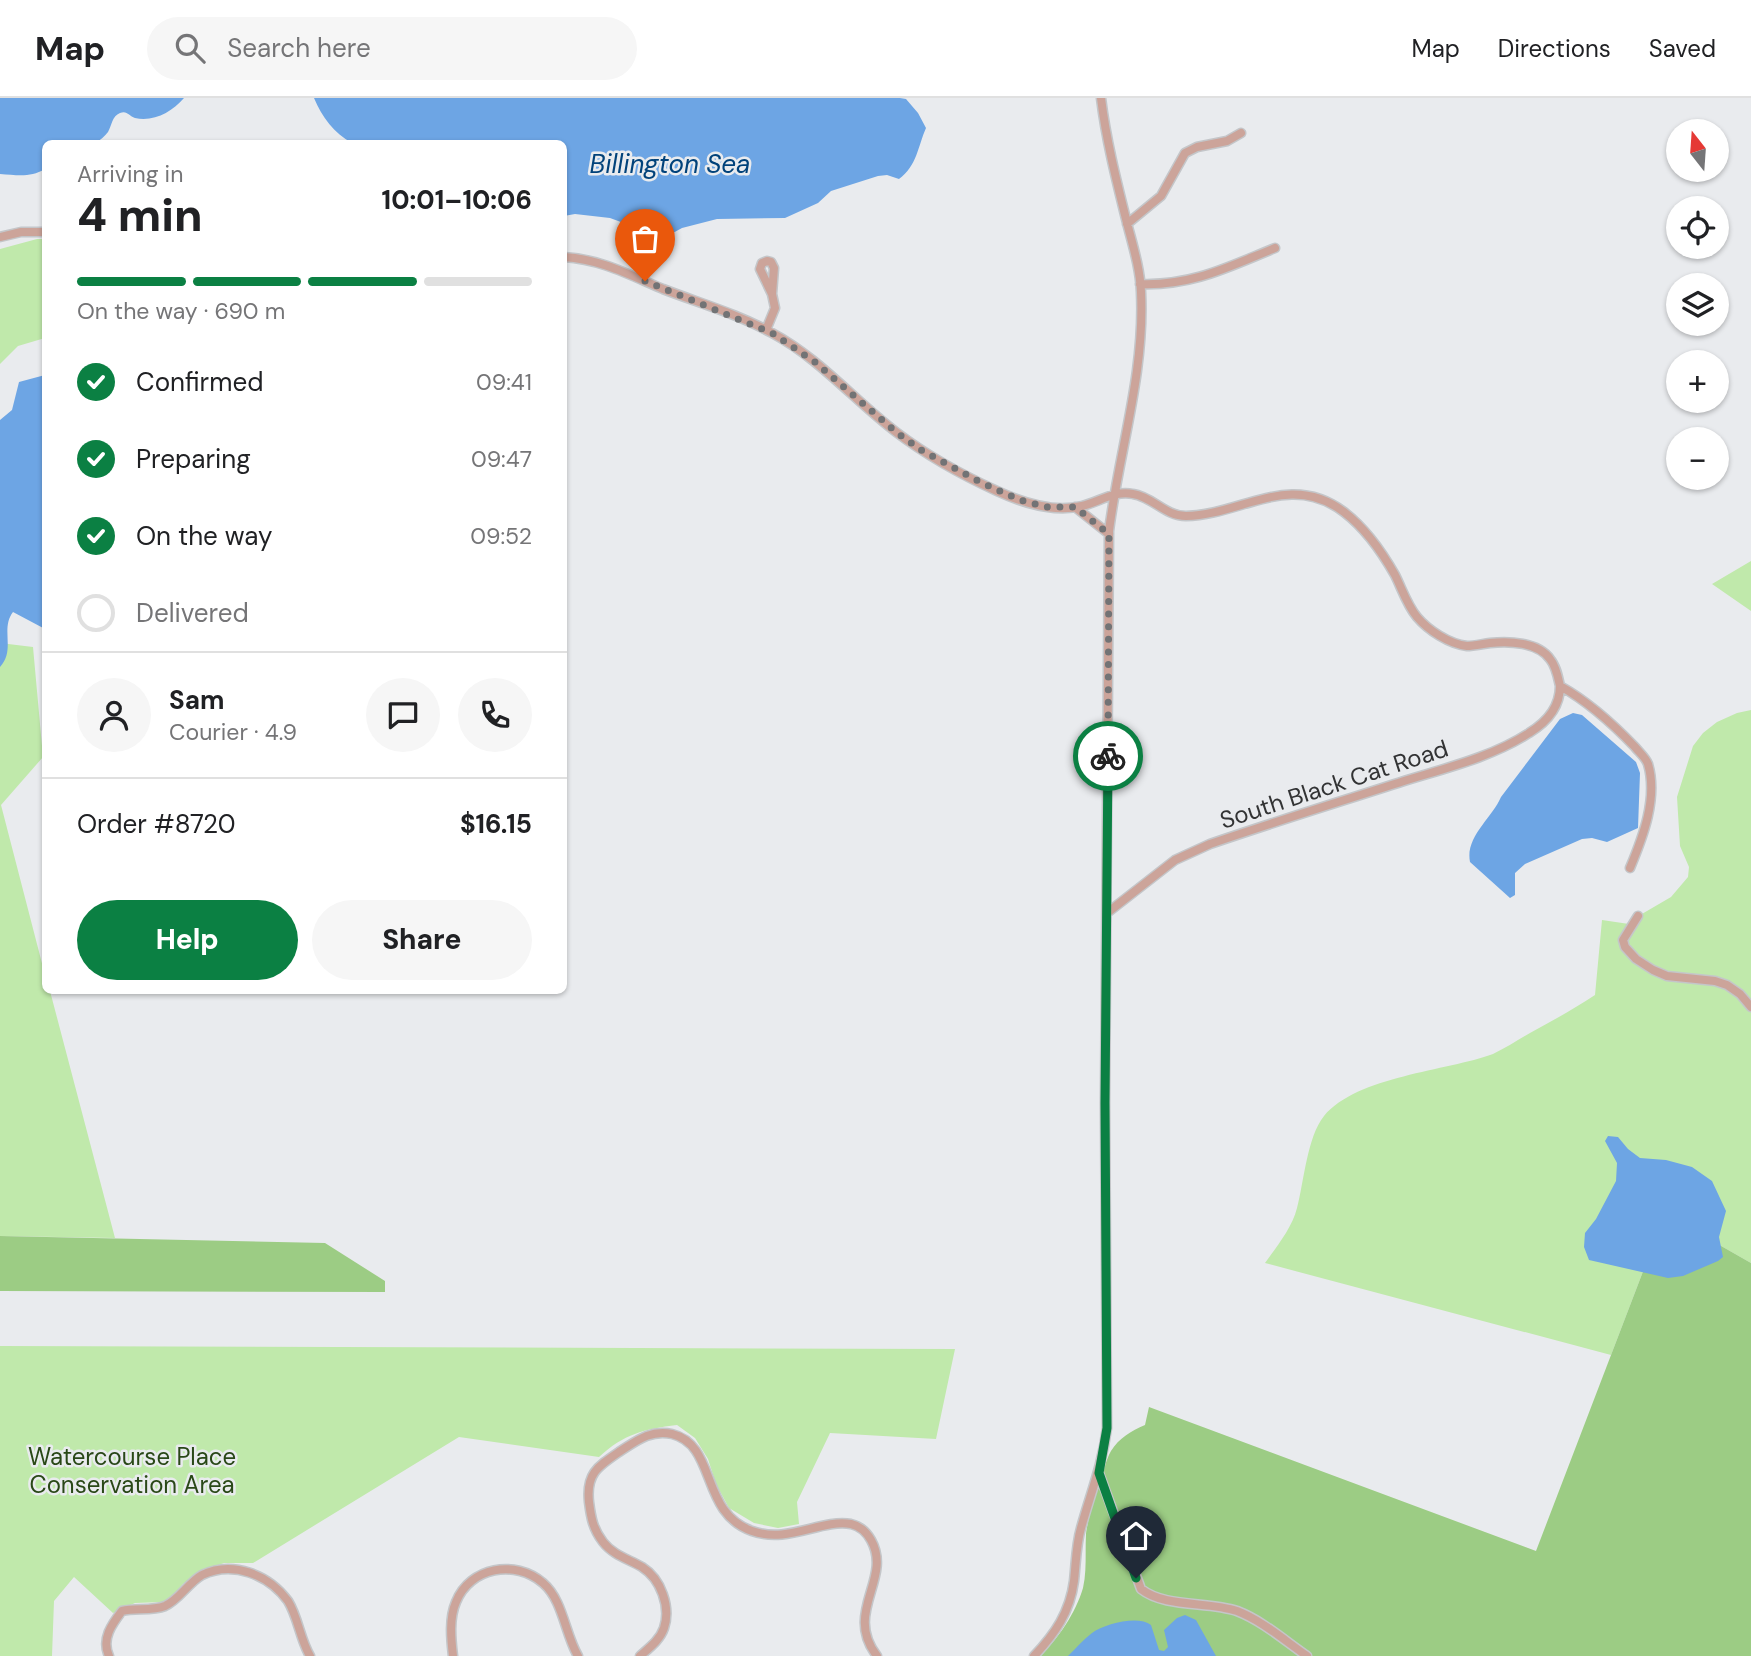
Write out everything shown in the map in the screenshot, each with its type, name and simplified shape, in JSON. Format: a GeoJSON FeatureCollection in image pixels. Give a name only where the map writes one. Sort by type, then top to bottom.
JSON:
{"type":"FeatureCollection","features":[{"type":"Feature","properties":{"kind":"street"},"geometry":{"type":"LineString","coordinates":[[1034,1656],[1060,1626],[1068,1608],[1074,1584],[1080,1531],[1099,1473],[1107,1428],[1105,1103],[1109,534],[1114,494],[1135,397],[1142,322],[1138,265],[1104,125],[1101,98]]}},
{"type":"Feature","properties":{"kind":"street"},"geometry":{"type":"LineString","coordinates":[[1128,224],[1161,196],[1185,153],[1197,147],[1227,141],[1241,133]]}},
{"type":"Feature","properties":{"kind":"street"},"geometry":{"type":"LineString","coordinates":[[0,237],[21,232],[42,232]]}},
{"type":"Feature","properties":{"kind":"street"},"geometry":{"type":"LineString","coordinates":[[1140,284],[1165,285],[1185,282],[1275,248]]}},
{"type":"Feature","properties":{"kind":"street"},"geometry":{"type":"LineString","coordinates":[[567,257],[584,258],[605,264],[766,330],[815,362],[896,432],[921,450],[997,491],[1020,500],[1046,507],[1075,507],[1114,494],[1130,493],[1149,498],[1160,508],[1175,515],[1185,516],[1281,495],[1311,496],[1340,509],[1357,522],[1384,558],[1416,615],[1432,631],[1464,646],[1513,642],[1536,649],[1550,658],[1560,686],[1610,721],[1648,762],[1651,791],[1643,836],[1629,868]]}},
{"type":"Feature","properties":{"kind":"street"},"geometry":{"type":"LineString","coordinates":[[766,330],[775,307],[772,293]]}},
{"type":"Feature","properties":{"kind":"street"},"geometry":{"type":"LineString","coordinates":[[1075,507],[1109,534]]}},
{"type":"Feature","properties":{"kind":"street","name":"South Black Cat Road"},"geometry":{"type":"LineString","coordinates":[[1107,913],[1175,860],[1210,844],[1435,772],[1499,748],[1529,733],[1555,709],[1560,699],[1560,686]]}},
{"type":"Feature","properties":{"kind":"street"},"geometry":{"type":"LineString","coordinates":[[1638,916],[1623,940],[1625,947],[1636,959],[1667,976],[1715,981],[1727,985],[1740,994],[1751,1007]]}},
{"type":"Feature","properties":{"kind":"street"},"geometry":{"type":"LineString","coordinates":[[640,1656],[664,1628],[667,1612],[664,1595],[645,1569],[614,1553],[604,1543],[591,1520],[588,1491],[598,1466],[646,1434],[660,1433],[673,1434],[688,1442],[698,1452],[723,1512],[750,1531],[765,1535],[786,1535],[852,1524],[864,1530],[873,1543],[877,1568],[863,1621],[868,1644],[877,1656]]}},
{"type":"Feature","properties":{"kind":"street"},"geometry":{"type":"LineString","coordinates":[[1099,1473],[1141,1589],[1156,1598],[1223,1607],[1240,1612],[1307,1656]]}},
{"type":"Feature","properties":{"kind":"street"},"geometry":{"type":"LineString","coordinates":[[453,1656],[452,1612],[463,1589],[482,1574],[507,1568],[530,1574],[550,1590],[578,1656]]}},
{"type":"Feature","properties":{"kind":"street"},"geometry":{"type":"LineString","coordinates":[[109,1656],[106,1649],[107,1636],[122,1611],[168,1605],[201,1576],[217,1570],[236,1570],[263,1577],[288,1602],[310,1656]]}},
{"type":"Feature","properties":{"kind":"green space"},"geometry":{"type":"Polygon","coordinates":[[[42,239],[42,339],[18,346],[0,364],[0,249],[42,239]]]}},
{"type":"Feature","properties":{"kind":"green space"},"geometry":{"type":"Polygon","coordinates":[[[1751,561],[1751,611],[1712,584],[1751,561]]]}},
{"type":"Feature","properties":{"kind":"green space"},"geometry":{"type":"Polygon","coordinates":[[[0,643],[33,647],[42,758],[1,805],[42,963],[42,994],[51,994],[115,1238],[0,1236],[0,643]]]}},
{"type":"Feature","properties":{"kind":"green space"},"geometry":{"type":"Polygon","coordinates":[[[1751,710],[1751,1263],[1665,1214],[1611,1355],[1265,1263],[1292,1223],[1318,1125],[1339,1103],[1380,1083],[1493,1054],[1595,995],[1602,920],[1629,924],[1671,897],[1688,877],[1689,867],[1680,846],[1677,797],[1693,746],[1703,733],[1717,722],[1751,710]]]}},
{"type":"Feature","properties":{"kind":"green space"},"geometry":{"type":"Polygon","coordinates":[[[1665,1214],[1751,1263],[1751,1656],[1039,1656],[1059,1634],[1080,1597],[1085,1575],[1087,1527],[1108,1457],[1114,1446],[1130,1432],[1145,1425],[1149,1407],[1536,1551],[1665,1214]]]}},
{"type":"Feature","properties":{"kind":"green space"},"geometry":{"type":"Polygon","coordinates":[[[0,1236],[325,1243],[385,1281],[385,1292],[0,1291],[0,1236]]]}},
{"type":"Feature","properties":{"kind":"green space","name":"Watercourse Place Conservation Area"},"geometry":{"type":"Polygon","coordinates":[[[0,1346],[955,1349],[936,1439],[830,1433],[797,1502],[799,1524],[778,1528],[754,1523],[729,1508],[716,1484],[708,1459],[695,1438],[677,1425],[635,1434],[617,1443],[599,1457],[459,1437],[253,1563],[224,1563],[201,1571],[183,1584],[172,1597],[162,1602],[135,1603],[113,1613],[74,1577],[54,1601],[52,1656],[0,1656],[0,1346]]]}},
{"type":"Feature","properties":{"kind":"water"},"geometry":{"type":"Polygon","coordinates":[[[0,98],[184,98],[168,112],[149,119],[135,118],[124,112],[117,114],[108,132],[99,140],[42,140],[42,170],[23,175],[0,174],[0,98]]]}},
{"type":"Feature","properties":{"kind":"water","name":"Billington Sea"},"geometry":{"type":"Polygon","coordinates":[[[314,98],[900,98],[906,99],[926,128],[910,168],[899,179],[887,175],[878,176],[831,191],[818,203],[785,218],[717,219],[682,228],[671,234],[610,218],[567,215],[567,140],[348,140],[329,124],[314,98]]]}},
{"type":"Feature","properties":{"kind":"water"},"geometry":{"type":"Polygon","coordinates":[[[42,376],[42,627],[13,612],[8,625],[7,654],[0,667],[0,420],[12,410],[19,382],[42,376]]]}},
{"type":"Feature","properties":{"kind":"water"},"geometry":{"type":"Polygon","coordinates":[[[1573,713],[1582,715],[1636,762],[1640,773],[1638,828],[1607,842],[1592,838],[1582,839],[1525,864],[1515,873],[1515,895],[1510,898],[1470,862],[1471,844],[1501,797],[1560,719],[1573,713]]]}},
{"type":"Feature","properties":{"kind":"water"},"geometry":{"type":"Polygon","coordinates":[[[1608,1136],[1618,1137],[1640,1158],[1666,1160],[1692,1167],[1712,1181],[1726,1211],[1719,1237],[1723,1257],[1683,1276],[1668,1278],[1589,1260],[1584,1247],[1585,1233],[1596,1219],[1616,1181],[1617,1163],[1605,1141],[1608,1136]]]}},
{"type":"Feature","properties":{"kind":"water"},"geometry":{"type":"Polygon","coordinates":[[[1185,1615],[1196,1620],[1216,1656],[1068,1656],[1092,1633],[1113,1624],[1130,1621],[1151,1625],[1159,1650],[1164,1651],[1168,1647],[1164,1630],[1177,1618],[1185,1615]]]}},
{"type":"Feature","properties":{"kind":"way so far"},"geometry":{"type":"LineString","coordinates":[[645,281],[772,333],[815,362],[869,410],[921,450],[997,491],[1020,500],[1046,507],[1075,507],[1109,534],[1108,756]]}},
{"type":"Feature","properties":{"kind":"route"},"geometry":{"type":"LineString","coordinates":[[1108,756],[1105,1103],[1107,1428],[1099,1473],[1136,1578]]}}]}
